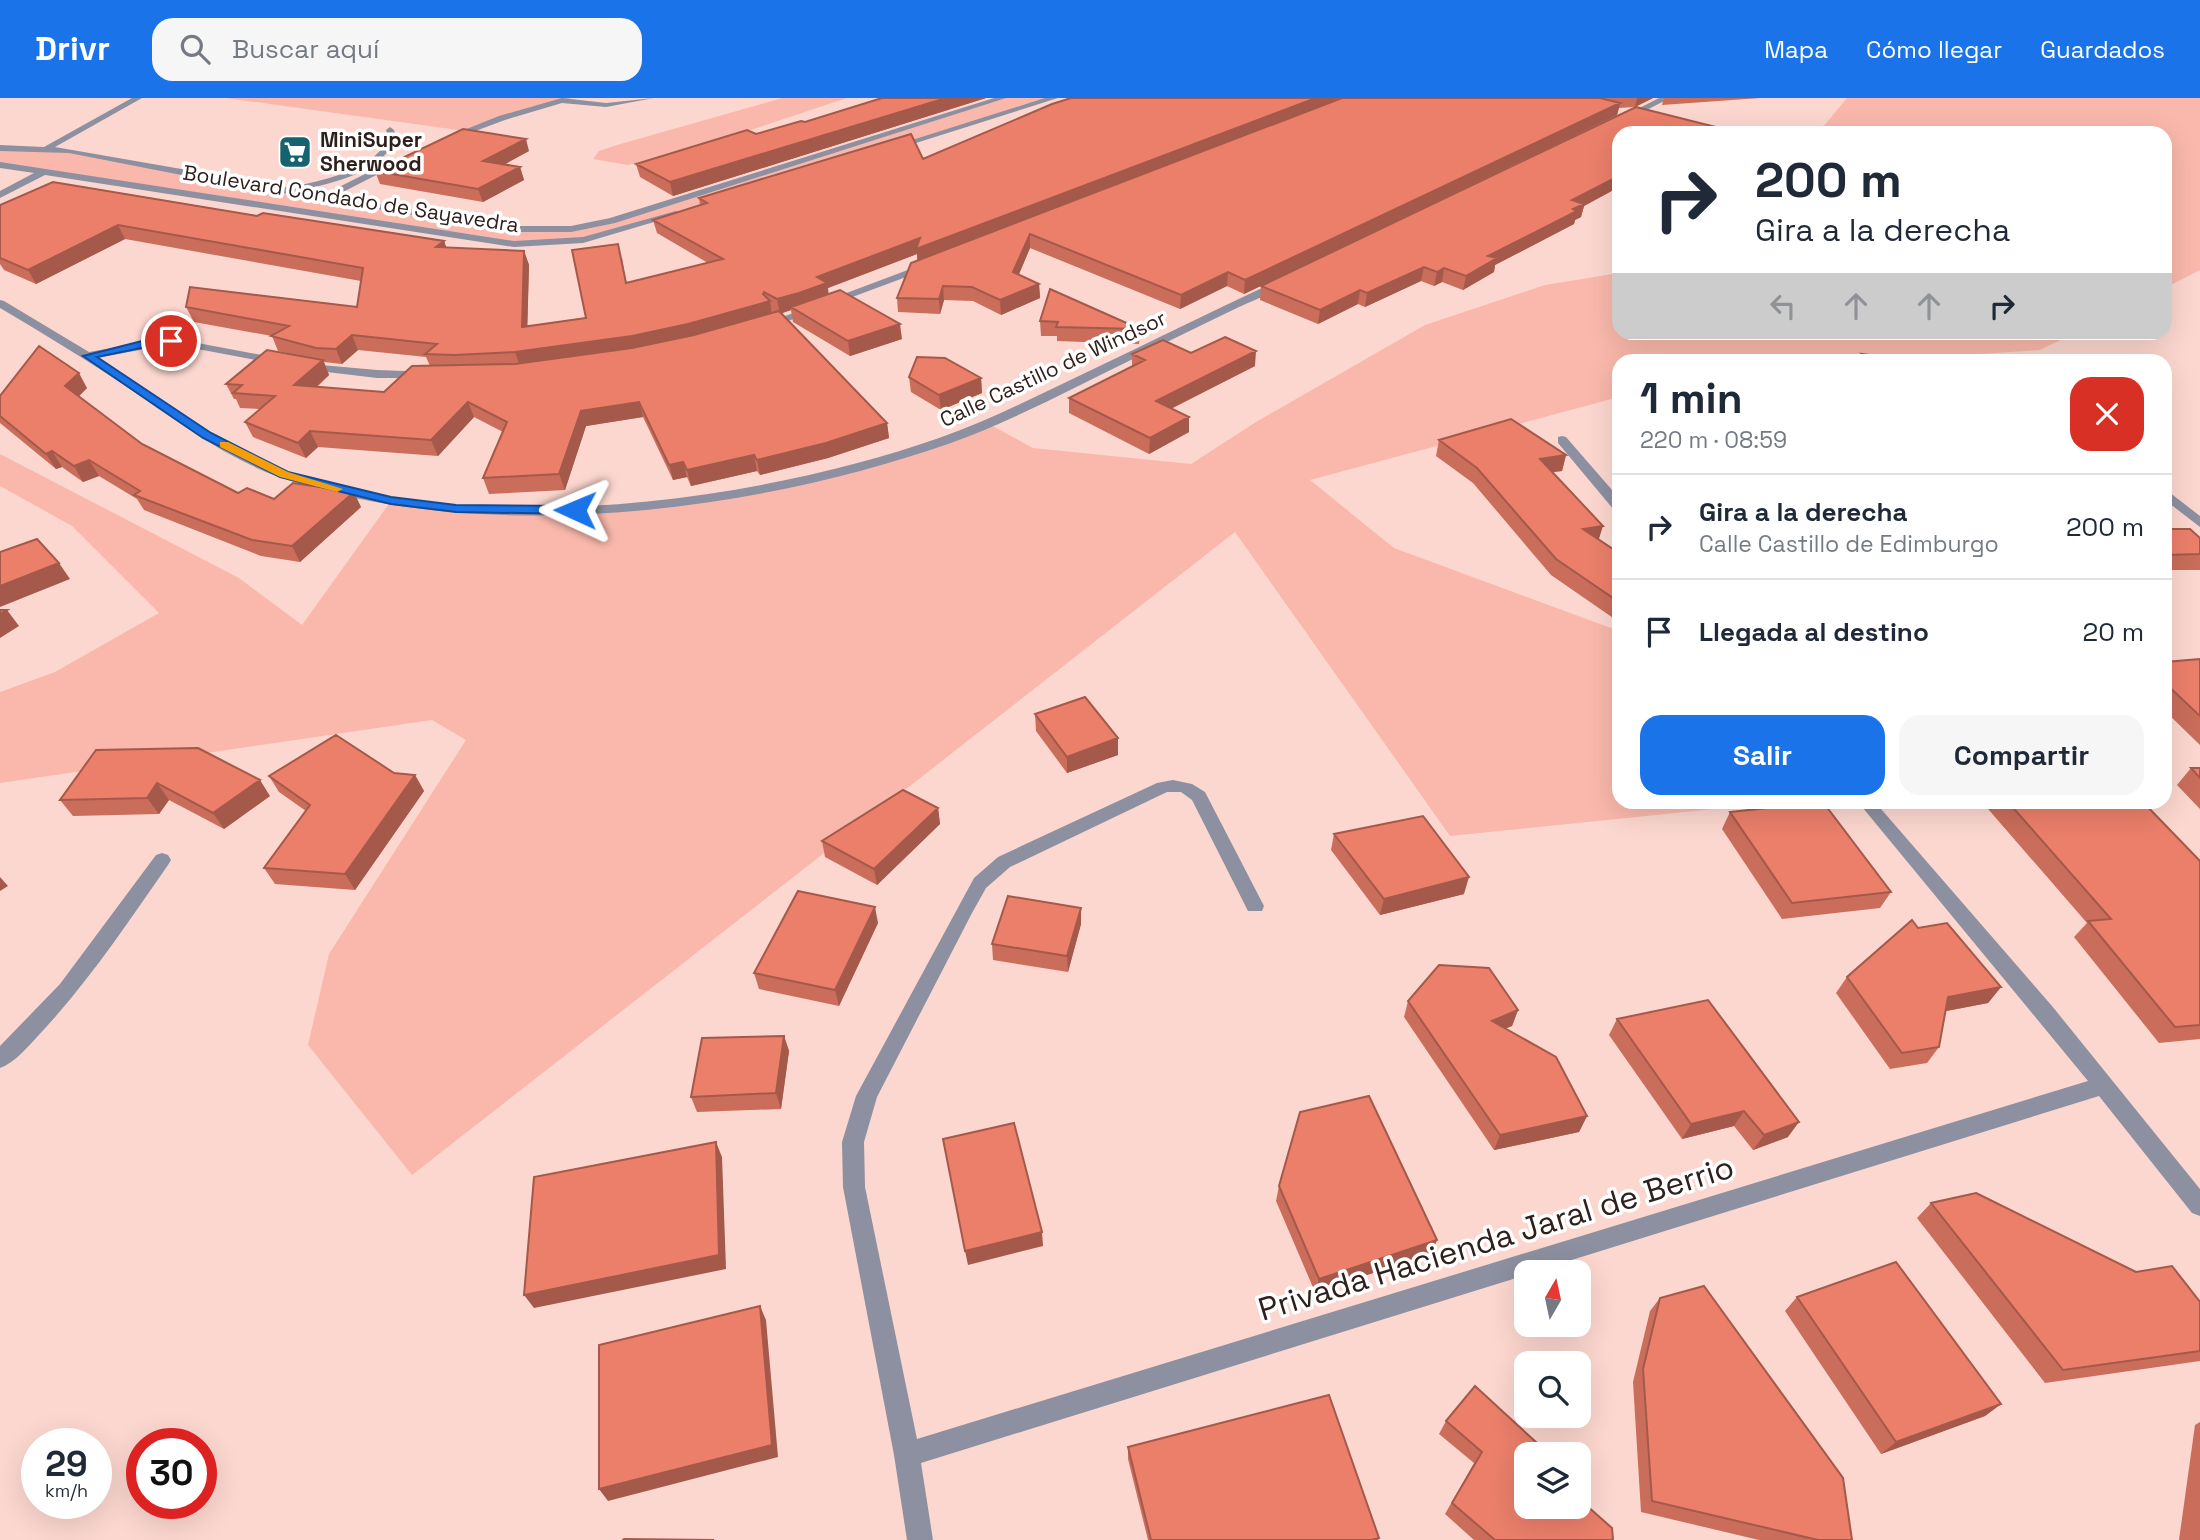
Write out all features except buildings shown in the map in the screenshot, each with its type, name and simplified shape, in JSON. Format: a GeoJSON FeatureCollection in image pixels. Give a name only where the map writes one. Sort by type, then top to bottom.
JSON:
{"type":"FeatureCollection","features":[{"type":"Feature","properties":{"kind":"street"},"geometry":{"type":"LineString","coordinates":[[47,148],[138,98]]}},
{"type":"Feature","properties":{"kind":"street"},"geometry":{"type":"LineString","coordinates":[[443,140],[502,118],[567,99],[606,105],[650,98]]}},
{"type":"Feature","properties":{"kind":"street","name":"Boulevard Condado de Sayavedra"},"geometry":{"type":"LineString","coordinates":[[0,148],[47,148],[513,229],[571,229],[612,221],[1002,98]]}},
{"type":"Feature","properties":{"kind":"street"},"geometry":{"type":"LineString","coordinates":[[884,150],[1054,98]]}},
{"type":"Feature","properties":{"kind":"street"},"geometry":{"type":"LineString","coordinates":[[1616,122],[1666,98]]}},
{"type":"Feature","properties":{"kind":"street"},"geometry":{"type":"LineString","coordinates":[[289,190],[323,183],[374,162],[388,150],[393,140],[390,130]]}},
{"type":"Feature","properties":{"kind":"street"},"geometry":{"type":"LineString","coordinates":[[328,197],[410,155]]}},
{"type":"Feature","properties":{"kind":"street","name":"Boulevard Condado de Sayavedra"},"geometry":{"type":"LineString","coordinates":[[0,165],[514,244],[583,240],[687,211]]}},
{"type":"Feature","properties":{"kind":"street"},"geometry":{"type":"LineString","coordinates":[[0,195],[45,171]]}},
{"type":"Feature","properties":{"kind":"street"},"geometry":{"type":"LineString","coordinates":[[174,190],[196,186],[207,177]]}},
{"type":"Feature","properties":{"kind":"street"},"geometry":{"type":"LineString","coordinates":[[757,328],[945,259]]}},
{"type":"Feature","properties":{"kind":"street","name":"Calle Castillo de Windsor"},"geometry":{"type":"LineString","coordinates":[[0,303],[89,356],[207,435],[284,474],[391,500],[456,508],[575,510],[704,498],[823,478],[889,460],[1007,415],[1293,278]]}},
{"type":"Feature","properties":{"kind":"street"},"geometry":{"type":"LineString","coordinates":[[89,356],[150,342],[171,341],[342,371],[443,374]]}},
{"type":"Feature","properties":{"kind":"street"},"geometry":{"type":"LineString","coordinates":[[1562,440],[1612,499]]}},
{"type":"Feature","properties":{"kind":"street"},"geometry":{"type":"LineString","coordinates":[[2172,500],[2200,523]]}},
{"type":"Feature","properties":{"kind":"street"},"geometry":{"type":"LineString","coordinates":[[920,1540],[908,1455],[855,1187],[853,1142],[867,1096],[980,883],[1004,862],[1034,845],[1163,787],[1176,785],[1190,788],[1199,796],[1255,906]]}},
{"type":"Feature","properties":{"kind":"street"},"geometry":{"type":"LineString","coordinates":[[1872,809],[2104,1085],[2200,1206]]}},
{"type":"Feature","properties":{"kind":"street"},"geometry":{"type":"LineString","coordinates":[[0,1059],[19,1043],[66,993],[162,860]]}},
{"type":"Feature","properties":{"kind":"street","name":"Privada Hacienda Jaral de Berrio"},"geometry":{"type":"LineString","coordinates":[[908,1455],[2104,1085]]}},
{"type":"Feature","properties":{"kind":"shaded area"},"geometry":{"type":"Polygon","coordinates":[[[226,98],[571,98],[465,131],[226,98]]]}},
{"type":"Feature","properties":{"kind":"shaded area"},"geometry":{"type":"Polygon","coordinates":[[[782,98],[847,98],[754,129],[628,165],[593,159],[599,151],[617,145],[782,98]]]}},
{"type":"Feature","properties":{"kind":"shaded area"},"geometry":{"type":"Polygon","coordinates":[[[1002,98],[1054,98],[621,231],[583,240],[514,244],[0,165],[0,148],[47,148],[207,177],[545,231],[612,221],[1002,98]]]}},
{"type":"Feature","properties":{"kind":"shaded area"},"geometry":{"type":"Polygon","coordinates":[[[1847,98],[2200,98],[2200,270],[2172,284],[2172,126],[1824,126],[1847,98]]]}},
{"type":"Feature","properties":{"kind":"shaded area"},"geometry":{"type":"Polygon","coordinates":[[[1612,274],[1612,340],[2061,340],[2040,350],[1978,354],[1612,354],[1612,399],[1310,480],[1394,548],[1612,628],[1612,809],[1714,809],[1450,836],[1235,532],[412,1175],[308,1045],[329,954],[466,740],[432,720],[0,783],[0,692],[55,672],[159,613],[72,526],[0,486],[0,454],[239,578],[302,625],[391,501],[456,508],[575,510],[704,498],[823,478],[987,423],[1033,448],[1191,464],[1256,422],[1425,325],[1545,285],[1612,274]]]}},
{"type":"Feature","properties":{"kind":"slow traffic"},"geometry":{"type":"LineString","coordinates":[[224,445],[284,474],[337,489]]}},
{"type":"Feature","properties":{"kind":"place","name":"MiniSuper Sherwood"},"geometry":{"type":"Point","coordinates":[295,152]}},
{"type":"Feature","properties":{"kind":"route"},"geometry":{"type":"LineString","coordinates":[[171,341],[150,342],[89,356],[207,435],[284,474],[391,500],[456,508],[575,510]]}}]}
